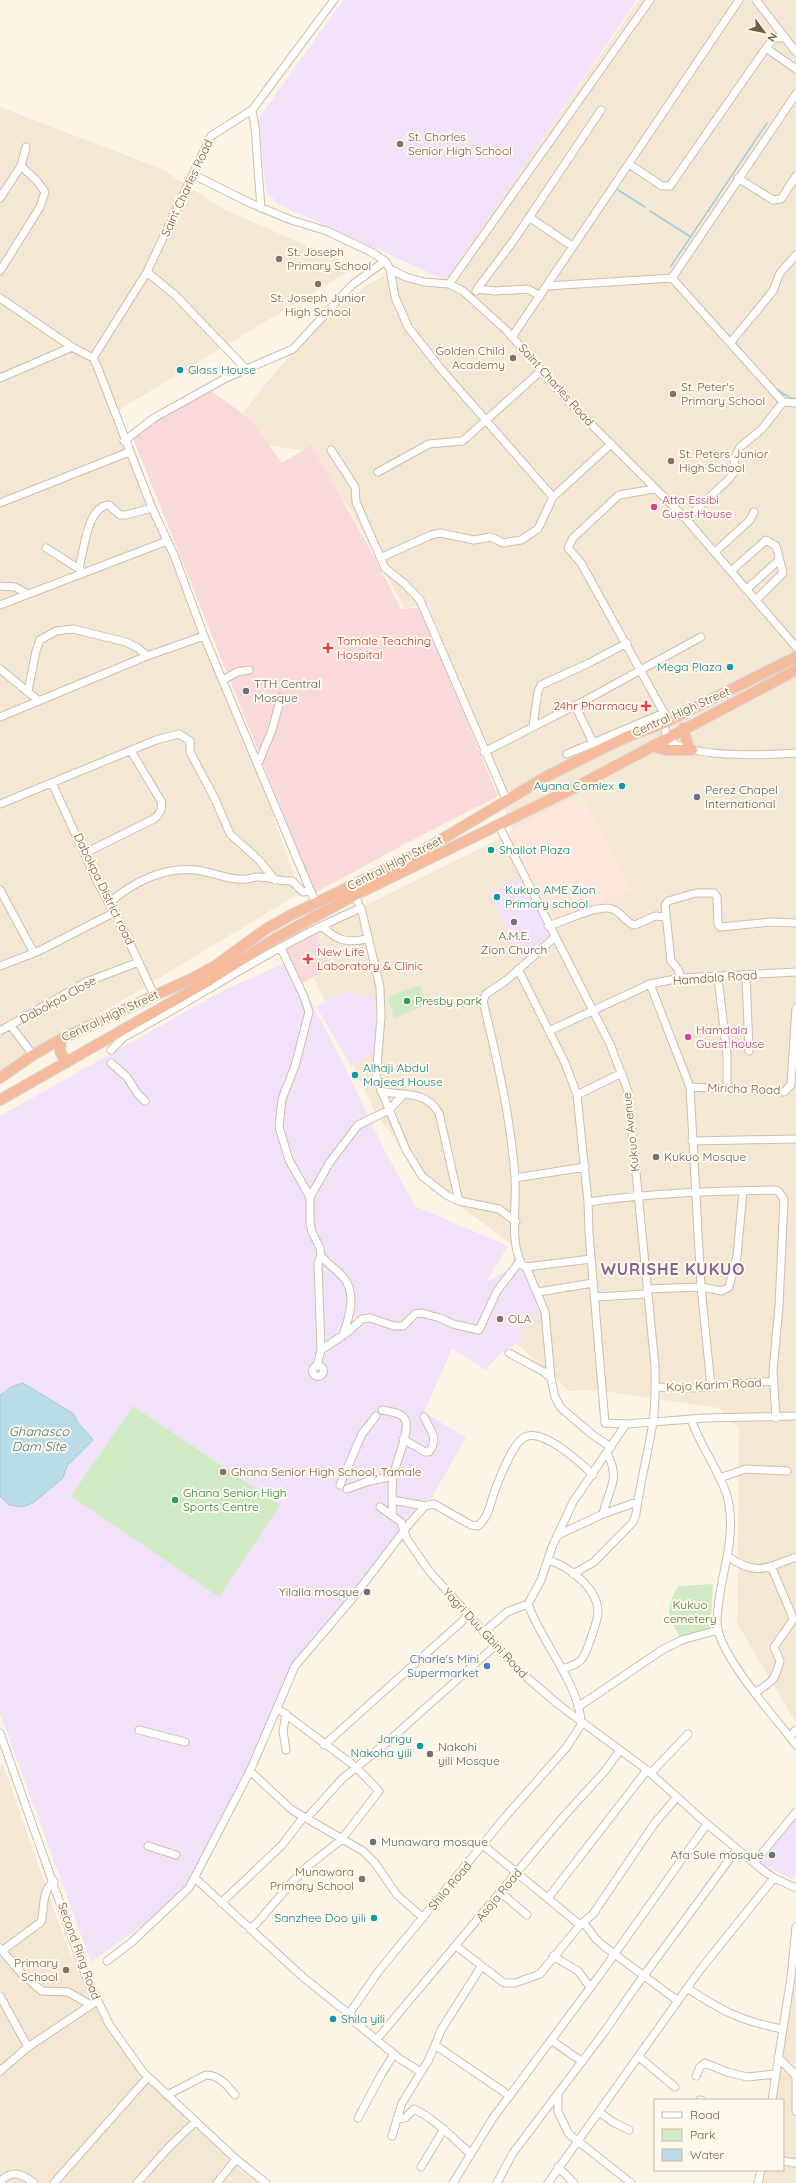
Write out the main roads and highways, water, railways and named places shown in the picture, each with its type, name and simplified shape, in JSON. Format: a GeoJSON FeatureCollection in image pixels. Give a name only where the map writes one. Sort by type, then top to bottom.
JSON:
{"type":"FeatureCollection","features":[{"type":"Feature","properties":{"kind":"highway","name":"Central High Street"},"geometry":{"type":"LineString","coordinates":[[0,1078],[33,1055],[61,1039],[215,966],[261,932],[318,902],[419,853],[569,765],[626,737],[644,732],[667,718],[796,657]]}},
{"type":"Feature","properties":{"kind":"highway","name":"Central High Street"},"geometry":{"type":"LineString","coordinates":[[0,1100],[205,983],[292,929],[355,895],[578,786],[683,728],[796,670]]}},
{"type":"Feature","properties":{"kind":"highway"},"geometry":{"type":"LineString","coordinates":[[644,732],[651,747],[666,750],[690,750],[683,728]]}},
{"type":"Feature","properties":{"kind":"highway"},"geometry":{"type":"LineString","coordinates":[[261,932],[263,946]]}},
{"type":"Feature","properties":{"kind":"highway"},"geometry":{"type":"LineString","coordinates":[[61,1039],[60,1051],[66,1063]]}},
{"type":"Feature","properties":{"kind":"water","name":"Ghanasco Dam Site"},"geometry":{"type":"Polygon","coordinates":[[[23,1383],[74,1414],[80,1425],[93,1440],[67,1466],[63,1478],[33,1503],[22,1507],[9,1505],[0,1496],[0,1395],[13,1386],[23,1383]]]}},
{"type":"Feature","properties":{"kind":"waterway"},"geometry":{"type":"LineString","coordinates":[[671,266],[767,123]]}},
{"type":"Feature","properties":{"kind":"waterway"},"geometry":{"type":"LineString","coordinates":[[615,188],[645,207]]}},
{"type":"Feature","properties":{"kind":"waterway"},"geometry":{"type":"LineString","coordinates":[[650,211],[691,237]]}},
{"type":"Feature","properties":{"kind":"waterway"},"geometry":{"type":"LineString","coordinates":[[694,298],[731,338]]}},
{"type":"Feature","properties":{"kind":"waterway"},"geometry":{"type":"LineString","coordinates":[[735,342],[771,384],[779,391],[796,399]]}},
{"type":"Feature","properties":{"kind":"place","name":"St. Charles Senior High School"},"geometry":{"type":"Point","coordinates":[400,144]}},
{"type":"Feature","properties":{"kind":"place","name":"St. Joseph Primary School"},"geometry":{"type":"Point","coordinates":[279,259]}},
{"type":"Feature","properties":{"kind":"place","name":"St. Joseph Junior High School"},"geometry":{"type":"Point","coordinates":[318,284]}},
{"type":"Feature","properties":{"kind":"place","name":"Golden Child Academy"},"geometry":{"type":"Point","coordinates":[513,358]}},
{"type":"Feature","properties":{"kind":"place","name":"Glass House"},"geometry":{"type":"Point","coordinates":[180,370]}},
{"type":"Feature","properties":{"kind":"place","name":"St. Peter's Primary School"},"geometry":{"type":"Point","coordinates":[673,394]}},
{"type":"Feature","properties":{"kind":"place","name":"St. Peters Junior High School"},"geometry":{"type":"Point","coordinates":[671,461]}},
{"type":"Feature","properties":{"kind":"place","name":"Atta Essibi Guest House"},"geometry":{"type":"Point","coordinates":[654,507]}},
{"type":"Feature","properties":{"kind":"place","name":"Tamale Teaching Hospital"},"geometry":{"type":"Point","coordinates":[328,648]}},
{"type":"Feature","properties":{"kind":"place","name":"Mega Plaza"},"geometry":{"type":"Point","coordinates":[730,667]}},
{"type":"Feature","properties":{"kind":"place","name":"TTH Central Mosque"},"geometry":{"type":"Point","coordinates":[246,691]}},
{"type":"Feature","properties":{"kind":"place","name":"24hr Pharmacy"},"geometry":{"type":"Point","coordinates":[646,706]}},
{"type":"Feature","properties":{"kind":"place","name":"Ayana Comlex"},"geometry":{"type":"Point","coordinates":[622,786]}},
{"type":"Feature","properties":{"kind":"place","name":"Perez Chapel International"},"geometry":{"type":"Point","coordinates":[697,797]}},
{"type":"Feature","properties":{"kind":"place","name":"Shallot Plaza"},"geometry":{"type":"Point","coordinates":[491,850]}},
{"type":"Feature","properties":{"kind":"place","name":"Kukuo AME Zion Primary school"},"geometry":{"type":"Point","coordinates":[497,897]}},
{"type":"Feature","properties":{"kind":"place","name":"A.M.E. Zion Church"},"geometry":{"type":"Point","coordinates":[514,922]}},
{"type":"Feature","properties":{"kind":"place","name":"New Life Laboratory & Clinic"},"geometry":{"type":"Point","coordinates":[308,959]}},
{"type":"Feature","properties":{"kind":"place","name":"Presby park"},"geometry":{"type":"Point","coordinates":[407,1001]}},
{"type":"Feature","properties":{"kind":"place","name":"Hamdala Guest house"},"geometry":{"type":"Point","coordinates":[688,1037]}},
{"type":"Feature","properties":{"kind":"place","name":"Alhaji Abdul Majeed House"},"geometry":{"type":"Point","coordinates":[355,1075]}},
{"type":"Feature","properties":{"kind":"place","name":"Kukuo Mosque"},"geometry":{"type":"Point","coordinates":[656,1157]}},
{"type":"Feature","properties":{"kind":"place","name":"OLA"},"geometry":{"type":"Point","coordinates":[500,1319]}},
{"type":"Feature","properties":{"kind":"place","name":"Ghana Senior High School, Tamale"},"geometry":{"type":"Point","coordinates":[223,1472]}},
{"type":"Feature","properties":{"kind":"place","name":"Ghana Senior High Sports Centre"},"geometry":{"type":"Point","coordinates":[175,1500]}},
{"type":"Feature","properties":{"kind":"place","name":"Yilalla mosque"},"geometry":{"type":"Point","coordinates":[367,1592]}},
{"type":"Feature","properties":{"kind":"place","name":"Charle's Mini Supermarket"},"geometry":{"type":"Point","coordinates":[487,1666]}},
{"type":"Feature","properties":{"kind":"place","name":"Jarigu Nakoha yili"},"geometry":{"type":"Point","coordinates":[420,1746]}},
{"type":"Feature","properties":{"kind":"place","name":"Nakohi yili Mosque"},"geometry":{"type":"Point","coordinates":[430,1754]}},
{"type":"Feature","properties":{"kind":"place","name":"Munawara mosque"},"geometry":{"type":"Point","coordinates":[373,1842]}},
{"type":"Feature","properties":{"kind":"place","name":"Afa Sule mosque"},"geometry":{"type":"Point","coordinates":[772,1855]}},
{"type":"Feature","properties":{"kind":"place","name":"Munawara Primary School"},"geometry":{"type":"Point","coordinates":[362,1879]}},
{"type":"Feature","properties":{"kind":"place","name":"Sanzhee Doo yili"},"geometry":{"type":"Point","coordinates":[374,1918]}},
{"type":"Feature","properties":{"kind":"place","name":"Primary School"},"geometry":{"type":"Point","coordinates":[66,1970]}},
{"type":"Feature","properties":{"kind":"place","name":"Shila yili"},"geometry":{"type":"Point","coordinates":[333,2019]}},
{"type":"Feature","properties":{"kind":"district","name":"WURISHE KUKUO"},"geometry":{"type":"Point","coordinates":[673,1269]}},
{"type":"Feature","properties":{"kind":"park label","name":"Kukuo cemetery"},"geometry":{"type":"Point","coordinates":[690,1612]}}]}
